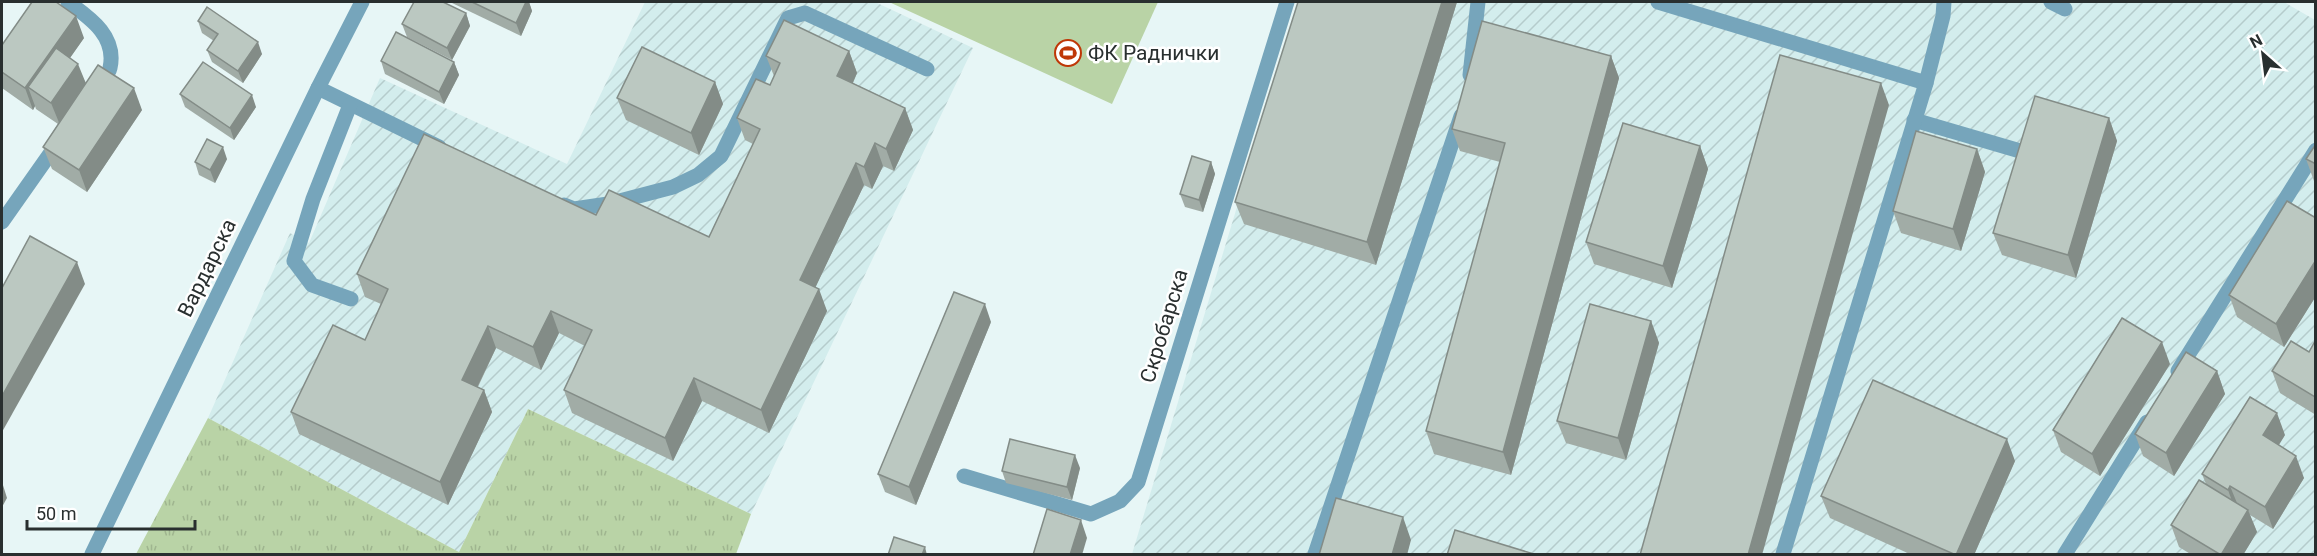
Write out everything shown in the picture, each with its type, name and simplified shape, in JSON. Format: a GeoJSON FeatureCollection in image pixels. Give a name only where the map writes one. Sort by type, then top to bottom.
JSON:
{"type":"FeatureCollection","features":[{"type":"Feature","properties":{"kind":"street"},"geometry":{"type":"LineString","coordinates":[[68,2],[93,20],[109,41],[110,69],[90,98]]}},
{"type":"Feature","properties":{"kind":"street","name":"Вардарска"},"geometry":{"type":"LineString","coordinates":[[92,555],[318,88],[362,2]]}},
{"type":"Feature","properties":{"kind":"street","name":"Скробарска"},"geometry":{"type":"LineString","coordinates":[[964,476],[1091,514],[1120,501],[1138,482],[1287,2]]}},
{"type":"Feature","properties":{"kind":"street"},"geometry":{"type":"LineString","coordinates":[[1315,555],[1468,92],[1478,2]]}},
{"type":"Feature","properties":{"kind":"street"},"geometry":{"type":"LineString","coordinates":[[1658,2],[1926,83]]}},
{"type":"Feature","properties":{"kind":"street"},"geometry":{"type":"LineString","coordinates":[[1783,555],[1926,83],[1943,16],[1944,2]]}},
{"type":"Feature","properties":{"kind":"street"},"geometry":{"type":"LineString","coordinates":[[553,200],[574,210],[608,204],[673,187],[698,176],[721,156],[788,18],[795,15],[806,13],[927,69]]}},
{"type":"Feature","properties":{"kind":"street"},"geometry":{"type":"LineString","coordinates":[[318,88],[448,151]]}},
{"type":"Feature","properties":{"kind":"street"},"geometry":{"type":"LineString","coordinates":[[350,105],[313,199],[294,261],[312,285],[351,299]]}},
{"type":"Feature","properties":{"kind":"street"},"geometry":{"type":"LineString","coordinates":[[1914,120],[2027,153]]}},
{"type":"Feature","properties":{"kind":"street"},"geometry":{"type":"LineString","coordinates":[[2,222],[69,126]]}},
{"type":"Feature","properties":{"kind":"street"},"geometry":{"type":"LineString","coordinates":[[2171,383],[2316,150]]}},
{"type":"Feature","properties":{"kind":"street"},"geometry":{"type":"LineString","coordinates":[[2064,555],[2152,413]]}},
{"type":"Feature","properties":{"kind":"shaded area"},"geometry":{"type":"Polygon","coordinates":[[[645,2],[875,2],[973,48],[751,514],[528,409],[459,552],[208,418],[290,233],[309,243],[380,78],[567,164],[645,2]]]}},
{"type":"Feature","properties":{"kind":"shaded area"},"geometry":{"type":"Polygon","coordinates":[[[1299,2],[2284,2],[2315,20],[2315,554],[1132,554],[1299,2]]]}},
{"type":"Feature","properties":{"kind":"green space","name":"ФК Раднички"},"geometry":{"type":"Polygon","coordinates":[[[889,2],[1158,2],[1112,104],[889,2]]]}},
{"type":"Feature","properties":{"kind":"green space"},"geometry":{"type":"Polygon","coordinates":[[[528,409],[751,514],[736,554],[136,554],[208,418],[459,552],[528,409]]]}},
{"type":"Feature","properties":{"kind":"building"},"geometry":{"type":"Polygon","coordinates":[[[32,2],[56,2],[76,16],[25,88],[2,72],[2,45],[32,2]]]}},
{"type":"Feature","properties":{"kind":"building"},"geometry":{"type":"Polygon","coordinates":[[[414,2],[443,2],[466,13],[447,48],[402,24],[414,2]]]}},
{"type":"Feature","properties":{"kind":"building"},"geometry":{"type":"Polygon","coordinates":[[[472,2],[526,2],[516,23],[472,2]]]}},
{"type":"Feature","properties":{"kind":"building"},"geometry":{"type":"Polygon","coordinates":[[[1298,2],[1442,2],[1367,242],[1235,202],[1298,2]]]}},
{"type":"Feature","properties":{"kind":"building"},"geometry":{"type":"Polygon","coordinates":[[[207,7],[258,42],[238,71],[207,50],[218,34],[198,21],[207,7]]]}},
{"type":"Feature","properties":{"kind":"building"},"geometry":{"type":"Polygon","coordinates":[[[784,20],[849,51],[837,76],[905,108],[886,149],[875,143],[864,167],[856,163],[800,280],[819,289],[761,410],[694,378],[665,438],[564,390],[592,330],[551,311],[533,347],[488,326],[462,380],[484,390],[440,482],[291,412],[333,325],[365,340],[388,289],[357,274],[424,134],[596,215],[609,190],[709,237],[760,129],[737,118],[756,79],[770,85],[780,63],[766,56],[784,20]]]}},
{"type":"Feature","properties":{"kind":"building"},"geometry":{"type":"Polygon","coordinates":[[[1482,21],[1611,56],[1503,452],[1426,431],[1505,143],[1452,129],[1482,21]]]}},
{"type":"Feature","properties":{"kind":"building"},"geometry":{"type":"Polygon","coordinates":[[[396,32],[454,62],[439,92],[381,61],[396,32]]]}},
{"type":"Feature","properties":{"kind":"building"},"geometry":{"type":"Polygon","coordinates":[[[642,47],[715,82],[691,133],[617,98],[642,47]]]}},
{"type":"Feature","properties":{"kind":"building"},"geometry":{"type":"Polygon","coordinates":[[[56,48],[78,64],[51,103],[28,87],[56,48]]]}},
{"type":"Feature","properties":{"kind":"building"},"geometry":{"type":"Polygon","coordinates":[[[1780,55],[1881,83],[1748,555],[1640,555],[1780,55]]]}},
{"type":"Feature","properties":{"kind":"building"},"geometry":{"type":"Polygon","coordinates":[[[203,62],[252,95],[230,128],[180,94],[203,62]]]}},
{"type":"Feature","properties":{"kind":"building"},"geometry":{"type":"Polygon","coordinates":[[[98,65],[134,88],[79,170],[43,147],[98,65]]]}},
{"type":"Feature","properties":{"kind":"building"},"geometry":{"type":"Polygon","coordinates":[[[2035,96],[2109,118],[2068,255],[1993,233],[2035,96]]]}},
{"type":"Feature","properties":{"kind":"building"},"geometry":{"type":"Polygon","coordinates":[[[1623,123],[1700,146],[1663,266],[1586,242],[1623,123]]]}},
{"type":"Feature","properties":{"kind":"building"},"geometry":{"type":"Polygon","coordinates":[[[1916,131],[1977,149],[1953,229],[1893,211],[1916,131]]]}},
{"type":"Feature","properties":{"kind":"building"},"geometry":{"type":"Polygon","coordinates":[[[207,139],[223,147],[210,170],[195,162],[207,139]]]}},
{"type":"Feature","properties":{"kind":"building"},"geometry":{"type":"Polygon","coordinates":[[[2316,144],[2316,164],[2306,159],[2316,144]]]}},
{"type":"Feature","properties":{"kind":"building"},"geometry":{"type":"Polygon","coordinates":[[[1192,156],[1211,162],[1199,200],[1180,194],[1192,156]]]}},
{"type":"Feature","properties":{"kind":"building"},"geometry":{"type":"Polygon","coordinates":[[[2287,201],[2316,218],[2316,260],[2276,324],[2229,295],[2287,201]]]}},
{"type":"Feature","properties":{"kind":"building"},"geometry":{"type":"Polygon","coordinates":[[[30,236],[77,262],[2,396],[2,288],[30,236]]]}},
{"type":"Feature","properties":{"kind":"building"},"geometry":{"type":"Polygon","coordinates":[[[954,292],[985,304],[909,487],[878,474],[954,292]]]}},
{"type":"Feature","properties":{"kind":"building"},"geometry":{"type":"Polygon","coordinates":[[[1590,304],[1651,321],[1618,438],[1557,421],[1590,304]]]}},
{"type":"Feature","properties":{"kind":"building"},"geometry":{"type":"Polygon","coordinates":[[[2122,318],[2162,342],[2092,454],[2053,430],[2122,318]]]}},
{"type":"Feature","properties":{"kind":"building"},"geometry":{"type":"Polygon","coordinates":[[[2291,341],[2309,352],[2314,343],[2316,344],[2315,397],[2272,371],[2291,341]]]}},
{"type":"Feature","properties":{"kind":"building"},"geometry":{"type":"Polygon","coordinates":[[[2186,352],[2217,371],[2166,453],[2135,434],[2186,352]]]}},
{"type":"Feature","properties":{"kind":"building"},"geometry":{"type":"Polygon","coordinates":[[[1873,380],[2007,439],[1956,555],[1821,496],[1873,380]]]}},
{"type":"Feature","properties":{"kind":"building"},"geometry":{"type":"Polygon","coordinates":[[[2250,397],[2277,413],[2263,435],[2296,456],[2265,507],[2230,486],[2228,490],[2202,474],[2250,397]]]}},
{"type":"Feature","properties":{"kind":"building"},"geometry":{"type":"Polygon","coordinates":[[[1010,439],[1075,455],[1067,487],[1002,471],[1010,439]]]}},
{"type":"Feature","properties":{"kind":"building"},"geometry":{"type":"Polygon","coordinates":[[[2199,480],[2248,510],[2221,555],[2171,525],[2199,480]]]}},
{"type":"Feature","properties":{"kind":"building"},"geometry":{"type":"Polygon","coordinates":[[[1336,498],[1403,517],[1392,555],[1319,555],[1336,498]]]}},
{"type":"Feature","properties":{"kind":"building"},"geometry":{"type":"Polygon","coordinates":[[[1047,509],[1081,520],[1070,555],[1033,555],[1047,509]]]}},
{"type":"Feature","properties":{"kind":"building"},"geometry":{"type":"Polygon","coordinates":[[[1455,530],[1537,555],[1447,555],[1455,530]]]}},
{"type":"Feature","properties":{"kind":"building"},"geometry":{"type":"Polygon","coordinates":[[[894,537],[925,547],[922,555],[888,555],[894,537]]]}},
{"type":"Feature","properties":{"kind":"place","name":"ФК Раднички"},"geometry":{"type":"Point","coordinates":[1068,53]}}]}
